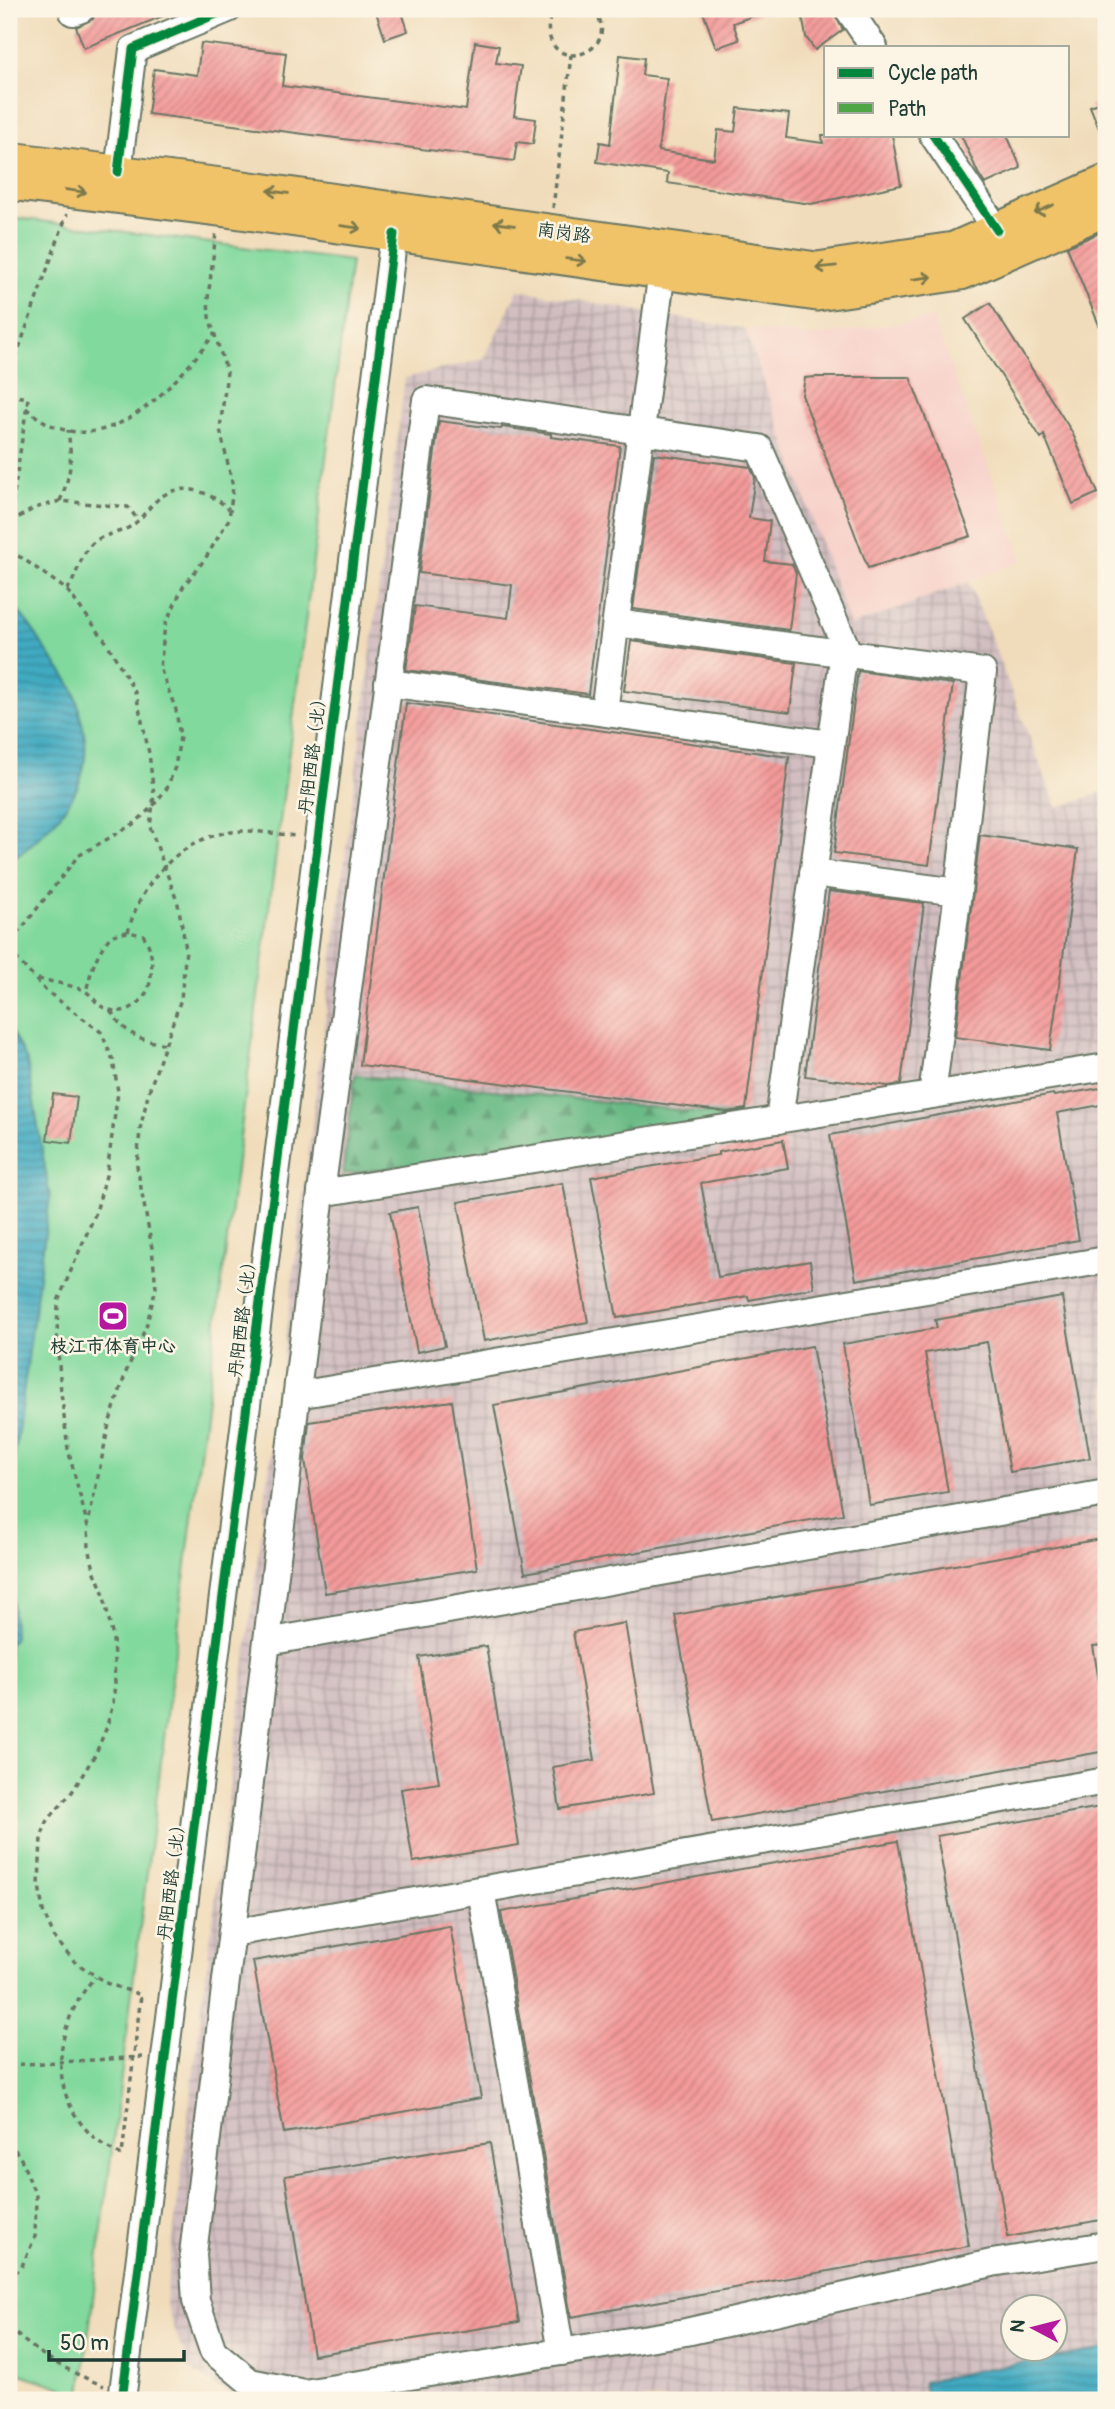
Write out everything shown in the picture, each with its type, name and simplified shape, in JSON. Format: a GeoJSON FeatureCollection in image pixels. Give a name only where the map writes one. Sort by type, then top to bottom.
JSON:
{"type":"FeatureCollection","features":[{"type":"Feature","properties":{"kind":"main road","name":"南岗路"},"geometry":{"type":"LineString","coordinates":[[9,159],[550,230],[663,260],[817,294],[961,272],[1106,209]]}},
{"type":"Feature","properties":{"kind":"main road","name":"南岗路"},"geometry":{"type":"LineString","coordinates":[[9,183],[394,234],[663,260],[817,269],[954,249],[1106,182]]}},
{"type":"Feature","properties":{"kind":"street"},"geometry":{"type":"LineString","coordinates":[[118,172],[133,49],[228,9]]}},
{"type":"Feature","properties":{"kind":"street"},"geometry":{"type":"LineString","coordinates":[[848,9],[873,46]]}},
{"type":"Feature","properties":{"kind":"street"},"geometry":{"type":"LineString","coordinates":[[934,136],[997,230]]}},
{"type":"Feature","properties":{"kind":"street","name":"丹阳西路（北）"},"geometry":{"type":"LineString","coordinates":[[123,2397],[394,234]]}},
{"type":"Feature","properties":{"kind":"street"},"geometry":{"type":"LineString","coordinates":[[604,712],[663,260]]}},
{"type":"Feature","properties":{"kind":"street"},"geometry":{"type":"LineString","coordinates":[[779,1120],[845,645],[759,448],[426,400],[321,1193],[193,2254],[196,2301],[213,2351],[250,2382],[304,2393],[686,2332],[992,2263],[1106,2245]]}},
{"type":"Feature","properties":{"kind":"street"},"geometry":{"type":"LineString","coordinates":[[616,623],[983,672],[932,1095]]}},
{"type":"Feature","properties":{"kind":"street"},"geometry":{"type":"LineString","coordinates":[[388,683],[830,744]]}},
{"type":"Feature","properties":{"kind":"street"},"geometry":{"type":"LineString","coordinates":[[813,873],[958,892]]}},
{"type":"Feature","properties":{"kind":"street"},"geometry":{"type":"LineString","coordinates":[[321,1193],[1106,1067]]}},
{"type":"Feature","properties":{"kind":"street"},"geometry":{"type":"LineString","coordinates":[[297,1395],[1106,1260]]}},
{"type":"Feature","properties":{"kind":"street"},"geometry":{"type":"LineString","coordinates":[[267,1642],[1106,1493]]}},
{"type":"Feature","properties":{"kind":"street"},"geometry":{"type":"LineString","coordinates":[[232,1933],[1106,1781]]}},
{"type":"Feature","properties":{"kind":"street"},"geometry":{"type":"LineString","coordinates":[[481,1890],[561,2352]]}},
{"type":"Feature","properties":{"kind":"path"},"geometry":{"type":"LineString","coordinates":[[557,9],[549,20],[550,39],[555,47],[571,55],[588,52],[599,40],[601,23],[593,9]]}},
{"type":"Feature","properties":{"kind":"path"},"geometry":{"type":"LineString","coordinates":[[550,230],[571,55]]}},
{"type":"Feature","properties":{"kind":"path"},"geometry":{"type":"LineString","coordinates":[[9,376],[75,191]]}},
{"type":"Feature","properties":{"kind":"path"},"geometry":{"type":"LineString","coordinates":[[9,940],[22,928],[78,856],[135,823],[153,806],[167,788],[175,766],[180,737],[176,710],[160,668],[165,625],[183,587],[214,545],[229,519],[233,487],[220,429],[226,372],[209,317],[208,298],[219,209]]}},
{"type":"Feature","properties":{"kind":"path"},"geometry":{"type":"LineString","coordinates":[[26,408],[41,421],[55,428],[103,430],[128,420],[153,403],[181,377],[215,333]]}},
{"type":"Feature","properties":{"kind":"path"},"geometry":{"type":"LineString","coordinates":[[9,395],[28,398],[9,528]]}},
{"type":"Feature","properties":{"kind":"path"},"geometry":{"type":"LineString","coordinates":[[60,501],[70,477],[72,453],[68,430]]}},
{"type":"Feature","properties":{"kind":"path"},"geometry":{"type":"LineString","coordinates":[[67,590],[75,580],[88,548],[97,539],[128,528],[164,494],[188,489],[204,492],[218,499],[230,510]]}},
{"type":"Feature","properties":{"kind":"path"},"geometry":{"type":"LineString","coordinates":[[10,522],[35,508],[60,501],[128,507],[138,520]]}},
{"type":"Feature","properties":{"kind":"path"},"geometry":{"type":"LineString","coordinates":[[9,552],[22,558],[67,590],[107,643],[136,694],[149,753],[154,795],[150,827],[178,904],[186,949],[181,999],[149,1091],[140,1129],[137,1166],[152,1248],[156,1288],[146,1327],[126,1371],[109,1424],[88,1527]]}},
{"type":"Feature","properties":{"kind":"path"},"geometry":{"type":"LineString","coordinates":[[128,932],[132,917],[148,886],[163,867],[186,849],[210,836],[232,831],[318,839]]}},
{"type":"Feature","properties":{"kind":"path"},"geometry":{"type":"LineString","coordinates":[[36,979],[86,992],[102,1007],[111,1011],[127,1011],[138,1004],[149,987],[153,965],[149,944],[143,935],[128,932],[112,935],[102,946],[89,975],[86,992]]}},
{"type":"Feature","properties":{"kind":"path"},"geometry":{"type":"LineString","coordinates":[[9,950],[45,990],[101,1032],[113,1060],[118,1092],[107,1172],[96,1212],[58,1301],[57,1337],[68,1449],[88,1527],[89,1547],[113,1638],[113,1704],[96,1753],[72,1792],[48,1820],[41,1837],[39,1885],[43,1911],[54,1937],[75,1962],[95,1977],[141,1995],[122,2155],[99,2142],[75,2114],[61,2079],[61,2043],[75,2004],[95,1977]]}},
{"type":"Feature","properties":{"kind":"path"},"geometry":{"type":"LineString","coordinates":[[111,1011],[127,1033],[166,1044]]}},
{"type":"Feature","properties":{"kind":"path"},"geometry":{"type":"LineString","coordinates":[[9,2065],[166,2056]]}},
{"type":"Feature","properties":{"kind":"path"},"geometry":{"type":"LineString","coordinates":[[9,2141],[21,2159],[36,2196],[35,2237],[22,2266],[9,2277]]}},
{"type":"Feature","properties":{"kind":"path"},"geometry":{"type":"LineString","coordinates":[[9,2327],[27,2345],[68,2371],[123,2397]]}},
{"type":"Feature","properties":{"kind":"shaded area"},"geometry":{"type":"Polygon","coordinates":[[[518,290],[745,329],[850,626],[969,582],[1057,808],[1106,791],[1106,2400],[238,2400],[189,2369],[165,2303],[405,378],[484,359],[518,290]]]}},
{"type":"Feature","properties":{"kind":"shaded area"},"geometry":{"type":"Polygon","coordinates":[[[933,318],[1023,561],[850,626],[745,329],[814,336],[933,318]]]}},
{"type":"Feature","properties":{"kind":"green space","name":"枝江市体育中心"},"geometry":{"type":"Polygon","coordinates":[[[9,217],[351,261],[81,2394],[9,2370],[9,217]]]}},
{"type":"Feature","properties":{"kind":"green space"},"geometry":{"type":"Polygon","coordinates":[[[355,1075],[744,1117],[743,1123],[343,1174],[355,1075]]]}},
{"type":"Feature","properties":{"kind":"water"},"geometry":{"type":"Polygon","coordinates":[[[9,603],[25,620],[71,684],[84,733],[85,749],[80,780],[65,808],[23,852],[9,861],[9,603]]]}},
{"type":"Feature","properties":{"kind":"water"},"geometry":{"type":"Polygon","coordinates":[[[9,1027],[27,1061],[50,1197],[9,1497],[9,1027]]]}},
{"type":"Feature","properties":{"kind":"water"},"geometry":{"type":"Polygon","coordinates":[[[9,1501],[14,1638],[9,1644],[9,1501]]]}},
{"type":"Feature","properties":{"kind":"water"},"geometry":{"type":"Polygon","coordinates":[[[1106,2349],[1106,2400],[927,2400],[923,2382],[1014,2364],[1070,2364],[1070,2355],[1106,2349]]]}},
{"type":"Feature","properties":{"kind":"building"},"geometry":{"type":"Polygon","coordinates":[[[96,9],[178,10],[84,48],[76,27],[93,19],[96,9]]]}},
{"type":"Feature","properties":{"kind":"building"},"geometry":{"type":"Polygon","coordinates":[[[375,9],[401,9],[408,31],[385,39],[375,9]]]}},
{"type":"Feature","properties":{"kind":"building"},"geometry":{"type":"Polygon","coordinates":[[[702,9],[767,11],[733,23],[739,40],[716,48],[702,9]]]}},
{"type":"Feature","properties":{"kind":"building"},"geometry":{"type":"Polygon","coordinates":[[[801,9],[832,9],[843,30],[815,50],[806,37],[801,9]]]}},
{"type":"Feature","properties":{"kind":"building"},"geometry":{"type":"Polygon","coordinates":[[[475,42],[499,46],[496,63],[521,66],[514,116],[536,119],[533,144],[517,142],[514,161],[148,114],[154,69],[197,75],[201,43],[286,53],[282,86],[466,110],[475,42]]]}},
{"type":"Feature","properties":{"kind":"building"},"geometry":{"type":"Polygon","coordinates":[[[620,55],[644,58],[642,75],[667,78],[658,151],[714,159],[718,130],[735,132],[738,108],[789,114],[786,138],[823,143],[822,135],[892,136],[901,185],[811,204],[667,183],[668,173],[597,162],[600,142],[610,144],[620,55]]]}},
{"type":"Feature","properties":{"kind":"building"},"geometry":{"type":"Polygon","coordinates":[[[1106,100],[1106,144],[1105,144],[1090,106],[1106,100]]]}},
{"type":"Feature","properties":{"kind":"building"},"geometry":{"type":"Polygon","coordinates":[[[961,136],[1007,136],[1021,168],[985,184],[961,136]]]}},
{"type":"Feature","properties":{"kind":"building"},"geometry":{"type":"Polygon","coordinates":[[[1104,231],[1106,235],[1106,342],[1067,247],[1104,231]]]}},
{"type":"Feature","properties":{"kind":"building"},"geometry":{"type":"Polygon","coordinates":[[[990,303],[1072,432],[1098,493],[1073,504],[1044,435],[1041,438],[965,319],[990,303]]]}},
{"type":"Feature","properties":{"kind":"building"},"geometry":{"type":"Polygon","coordinates":[[[910,377],[971,536],[868,568],[802,395],[805,378],[910,377]]]}},
{"type":"Feature","properties":{"kind":"building"},"geometry":{"type":"Polygon","coordinates":[[[439,421],[502,427],[620,446],[588,694],[406,670],[415,606],[508,618],[512,585],[419,573],[439,421]]]}},
{"type":"Feature","properties":{"kind":"building"},"geometry":{"type":"Polygon","coordinates":[[[654,454],[750,467],[755,477],[749,518],[770,521],[765,561],[792,564],[796,573],[789,630],[633,609],[654,454]]]}},
{"type":"Feature","properties":{"kind":"building"},"geometry":{"type":"Polygon","coordinates":[[[631,641],[796,663],[790,712],[624,691],[631,641]]]}},
{"type":"Feature","properties":{"kind":"building"},"geometry":{"type":"Polygon","coordinates":[[[858,671],[953,684],[929,865],[834,853],[858,671]]]}},
{"type":"Feature","properties":{"kind":"building"},"geometry":{"type":"Polygon","coordinates":[[[406,703],[789,757],[746,1109],[727,1112],[360,1065],[406,703]]]}},
{"type":"Feature","properties":{"kind":"building"},"geometry":{"type":"Polygon","coordinates":[[[980,835],[1078,849],[1050,1050],[955,1037],[980,835]]]}},
{"type":"Feature","properties":{"kind":"building"},"geometry":{"type":"Polygon","coordinates":[[[829,891],[924,903],[901,1084],[888,1086],[805,1076],[829,891]]]}},
{"type":"Feature","properties":{"kind":"building"},"geometry":{"type":"Polygon","coordinates":[[[1106,1087],[1106,1104],[1057,1113],[1079,1240],[856,1280],[830,1135],[1053,1094],[1054,1096],[1106,1087]]]}},
{"type":"Feature","properties":{"kind":"building"},"geometry":{"type":"Polygon","coordinates":[[[53,1094],[77,1097],[71,1143],[47,1140],[53,1094]]]}},
{"type":"Feature","properties":{"kind":"building"},"geometry":{"type":"Polygon","coordinates":[[[783,1140],[788,1168],[701,1183],[718,1277],[810,1261],[814,1288],[617,1318],[591,1177],[718,1155],[718,1152],[783,1140]]]}},
{"type":"Feature","properties":{"kind":"building"},"geometry":{"type":"Polygon","coordinates":[[[563,1183],[588,1322],[484,1341],[458,1202],[563,1183]]]}},
{"type":"Feature","properties":{"kind":"building"},"geometry":{"type":"Polygon","coordinates":[[[418,1207],[445,1346],[417,1352],[390,1212],[418,1207]]]}},
{"type":"Feature","properties":{"kind":"building"},"geometry":{"type":"Polygon","coordinates":[[[1062,1297],[1090,1458],[1010,1472],[987,1342],[925,1353],[948,1492],[869,1505],[843,1344],[937,1328],[935,1320],[1062,1297]]]}},
{"type":"Feature","properties":{"kind":"building"},"geometry":{"type":"Polygon","coordinates":[[[812,1346],[843,1514],[525,1573],[494,1405],[812,1346]]]}},
{"type":"Feature","properties":{"kind":"building"},"geometry":{"type":"Polygon","coordinates":[[[452,1401],[477,1569],[325,1593],[305,1459],[309,1422],[452,1401]]]}},
{"type":"Feature","properties":{"kind":"building"},"geometry":{"type":"Polygon","coordinates":[[[1106,1538],[1106,1645],[1093,1646],[1106,1722],[1106,1751],[712,1822],[675,1615],[1106,1538]]]}},
{"type":"Feature","properties":{"kind":"building"},"geometry":{"type":"Polygon","coordinates":[[[625,1623],[654,1793],[560,1809],[553,1767],[595,1760],[573,1632],[625,1623]]]}},
{"type":"Feature","properties":{"kind":"building"},"geometry":{"type":"Polygon","coordinates":[[[486,1646],[519,1845],[413,1862],[401,1789],[439,1783],[419,1657],[486,1646]]]}},
{"type":"Feature","properties":{"kind":"building"},"geometry":{"type":"Polygon","coordinates":[[[1106,1806],[1106,2219],[1008,2237],[937,1836],[1106,1806]]]}},
{"type":"Feature","properties":{"kind":"building"},"geometry":{"type":"Polygon","coordinates":[[[898,1841],[969,2246],[571,2317],[501,1912],[898,1841]]]}},
{"type":"Feature","properties":{"kind":"building"},"geometry":{"type":"Polygon","coordinates":[[[450,1926],[481,2098],[284,2133],[253,1961],[450,1926]]]}},
{"type":"Feature","properties":{"kind":"building"},"geometry":{"type":"Polygon","coordinates":[[[490,2143],[519,2322],[313,2355],[285,2176],[490,2143]]]}},
{"type":"Feature","properties":{"kind":"marked path"},"geometry":{"type":"LineString","coordinates":[[73,12],[81,9]]}},
{"type":"Feature","properties":{"kind":"cycle path"},"geometry":{"type":"LineString","coordinates":[[118,172],[133,49],[228,9]]}},
{"type":"Feature","properties":{"kind":"cycle path"},"geometry":{"type":"LineString","coordinates":[[934,136],[997,230]]}},
{"type":"Feature","properties":{"kind":"cycle path"},"geometry":{"type":"LineString","coordinates":[[122,2400],[394,234]]}},
{"type":"Feature","properties":{"kind":"place","name":"枝江市体育中心"},"geometry":{"type":"Point","coordinates":[113,1316]}}]}
